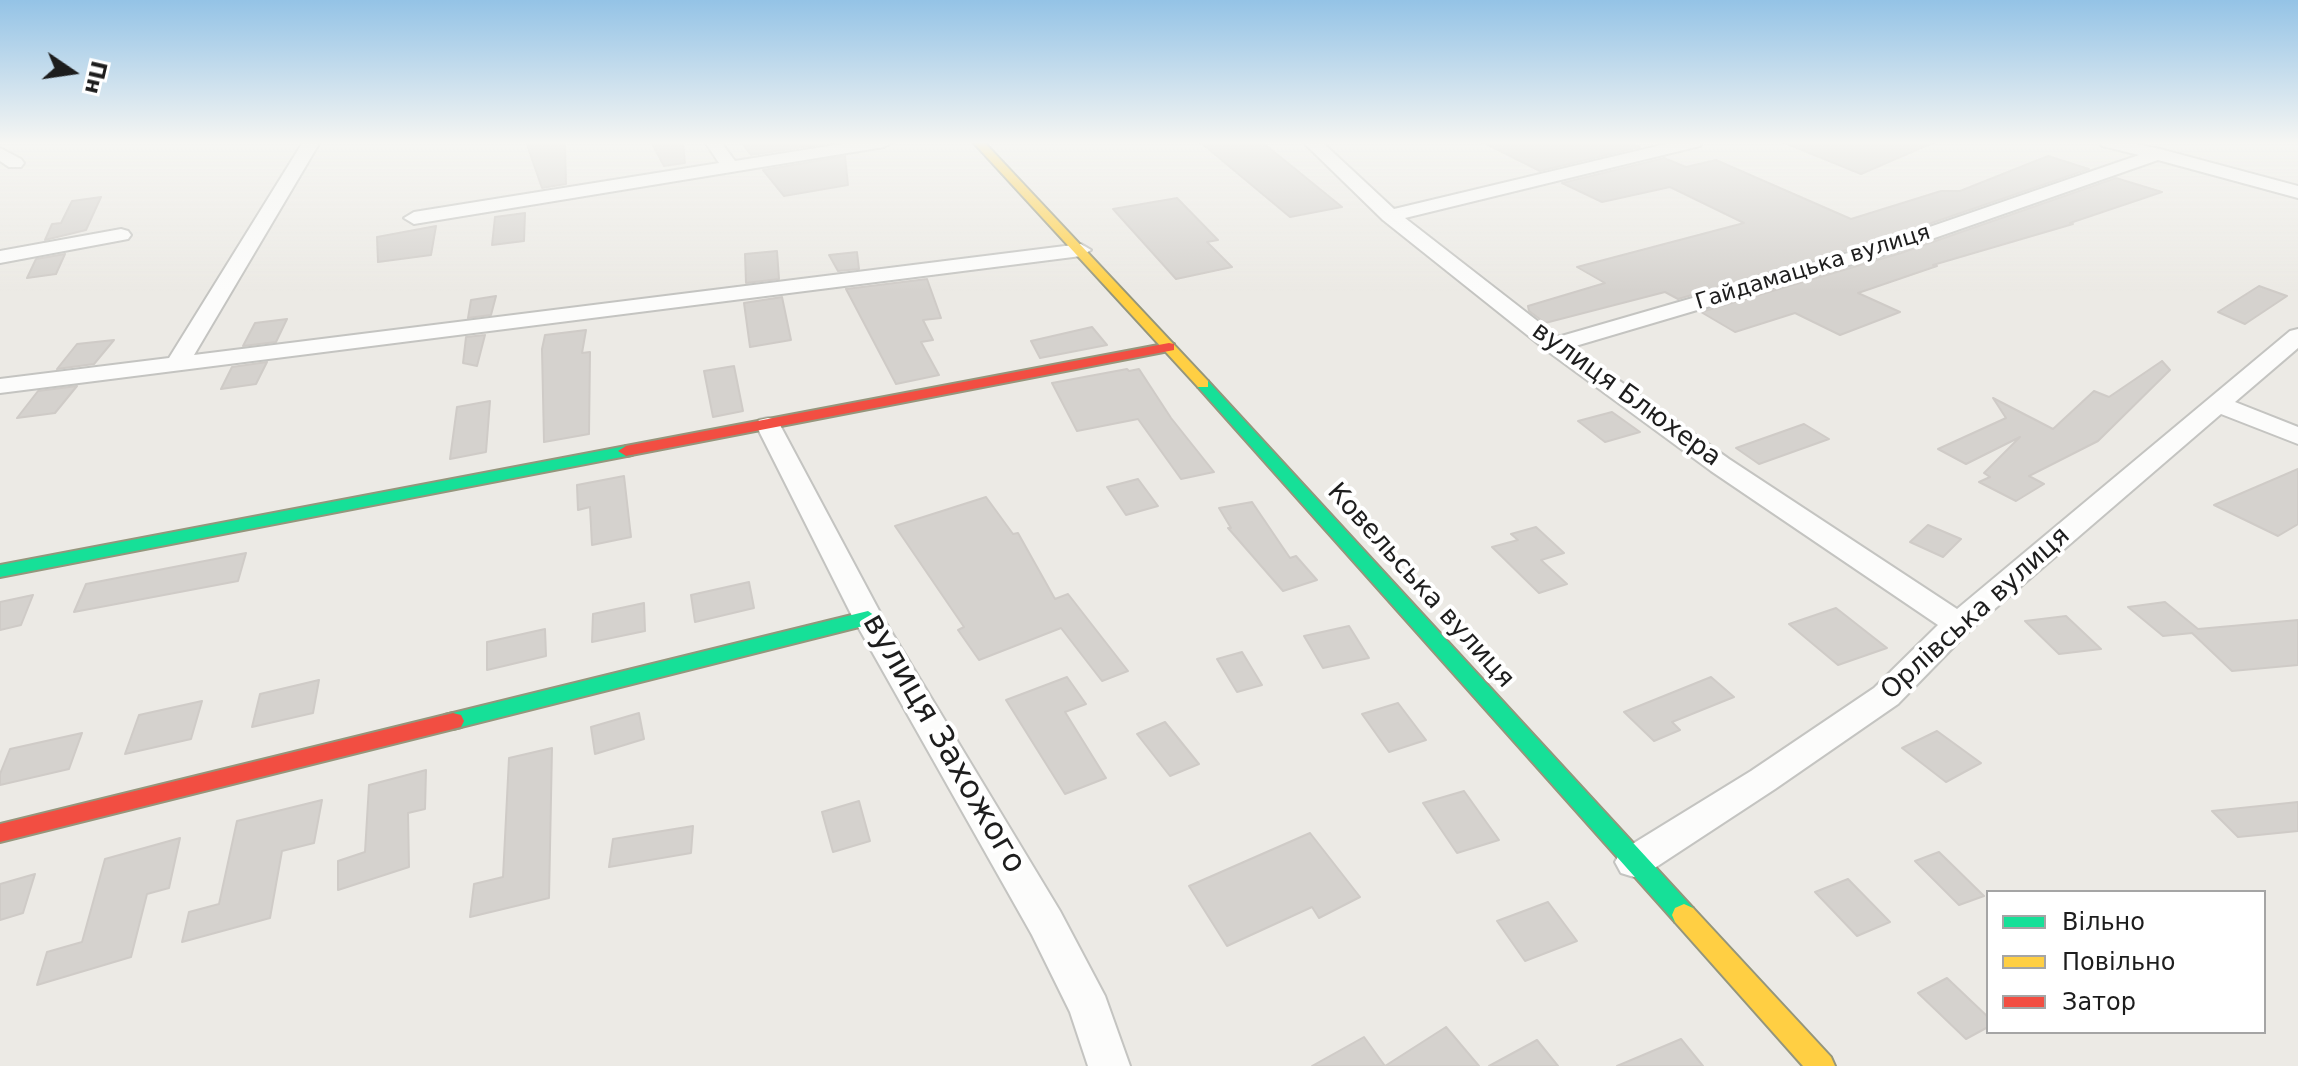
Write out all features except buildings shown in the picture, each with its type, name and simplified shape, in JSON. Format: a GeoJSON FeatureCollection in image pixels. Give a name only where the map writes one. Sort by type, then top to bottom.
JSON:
{"type":"FeatureCollection","features":[{"type":"Feature","properties":{"kind":"street"},"geometry":{"type":"LineString","coordinates":[[177,363],[281,192]]}},
{"type":"Feature","properties":{"kind":"street"},"geometry":{"type":"LineString","coordinates":[[414,218],[570,192]]}},
{"type":"Feature","properties":{"kind":"street","name":"Ковельська вулиця"},"geometry":{"type":"LineString","coordinates":[[1025,192],[1821,1066]]}},
{"type":"Feature","properties":{"kind":"street","name":"вулиця Блюхера"},"geometry":{"type":"LineString","coordinates":[[1364,192],[1390,216],[1554,345],[1720,465],[1958,624]]}},
{"type":"Feature","properties":{"kind":"street"},"geometry":{"type":"LineString","coordinates":[[1390,216],[1490,192]]}},
{"type":"Feature","properties":{"kind":"street","name":"Гайдамацька вулиця"},"geometry":{"type":"LineString","coordinates":[[1554,345],[1893,246],[2050,192]]}},
{"type":"Feature","properties":{"kind":"street"},"geometry":{"type":"LineString","coordinates":[[0,257],[121,235]]}},
{"type":"Feature","properties":{"kind":"street"},"geometry":{"type":"LineString","coordinates":[[0,386],[1081,250]]}},
{"type":"Feature","properties":{"kind":"street","name":"Орлівська вулиця"},"geometry":{"type":"LineString","coordinates":[[1634,862],[1763,780],[1886,696],[1958,624],[2298,336]]}},
{"type":"Feature","properties":{"kind":"street"},"geometry":{"type":"LineString","coordinates":[[0,571],[1169,347]]}},
{"type":"Feature","properties":{"kind":"street"},"geometry":{"type":"LineString","coordinates":[[2219,404],[2298,436]]}},
{"type":"Feature","properties":{"kind":"street","name":"вулиця Захожого"},"geometry":{"type":"LineString","coordinates":[[768,425],[868,618],[1046,923],[1090,1009],[1109,1066]]}},
{"type":"Feature","properties":{"kind":"street"},"geometry":{"type":"LineString","coordinates":[[0,833],[868,618]]}},
{"type":"Feature","properties":{"kind":"traffic: fast"},"geometry":{"type":"LineString","coordinates":[[1203,384],[1684,915]]}},
{"type":"Feature","properties":{"kind":"traffic: fast"},"geometry":{"type":"LineString","coordinates":[[0,571],[626,451]]}},
{"type":"Feature","properties":{"kind":"traffic: fast"},"geometry":{"type":"LineString","coordinates":[[453,721],[868,618]]}},
{"type":"Feature","properties":{"kind":"traffic: slow"},"geometry":{"type":"LineString","coordinates":[[1024,192],[1203,384]]}},
{"type":"Feature","properties":{"kind":"traffic: slow"},"geometry":{"type":"LineString","coordinates":[[1684,915],[1821,1066]]}},
{"type":"Feature","properties":{"kind":"traffic: jam"},"geometry":{"type":"LineString","coordinates":[[626,451],[1169,347]]}},
{"type":"Feature","properties":{"kind":"traffic: jam"},"geometry":{"type":"LineString","coordinates":[[0,833],[453,721]]}}]}
